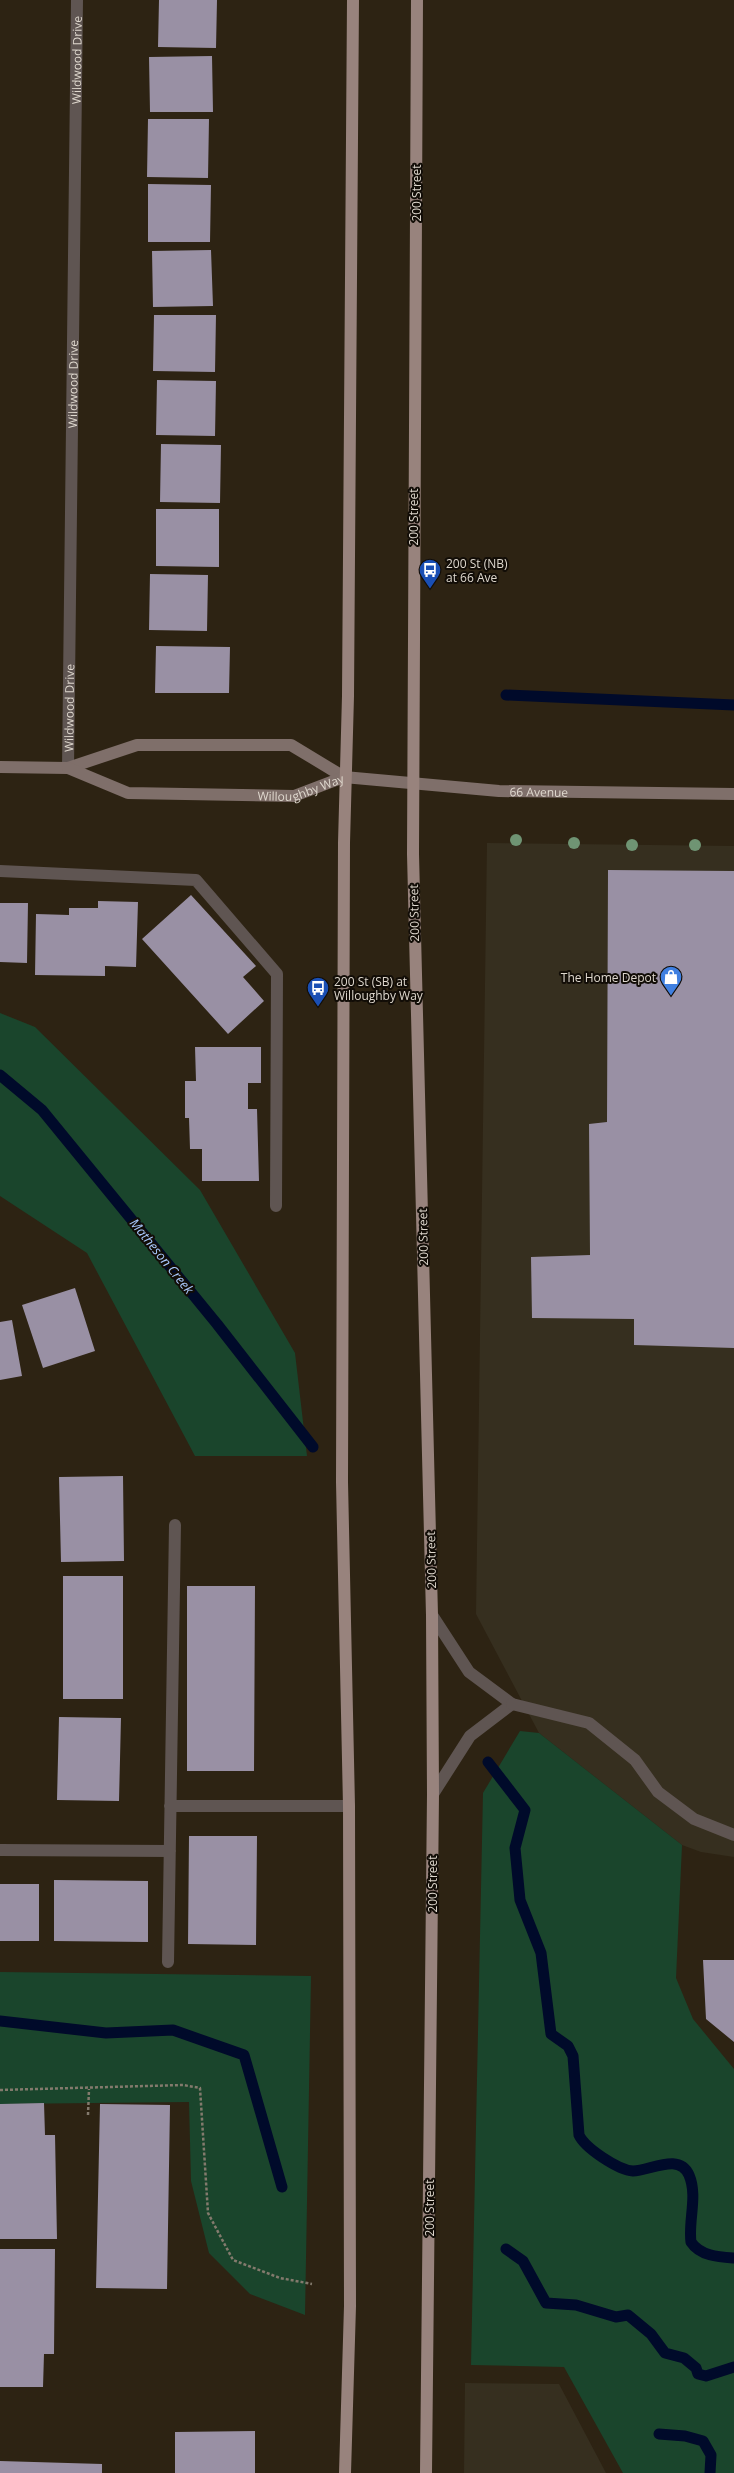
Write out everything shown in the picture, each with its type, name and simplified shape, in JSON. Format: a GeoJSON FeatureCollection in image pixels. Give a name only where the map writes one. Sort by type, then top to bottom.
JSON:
{"type":"FeatureCollection","features":[{"type":"Feature","properties":{"kind":"main road"},"geometry":{"type":"LineString","coordinates":[[346,2473],[350,2306],[349,1806],[342,1482],[344,777],[348,688],[353,0]]}},
{"type":"Feature","properties":{"kind":"main road","name":"200 Street"},"geometry":{"type":"LineString","coordinates":[[417,0],[413,854],[432,1615],[433,1794],[426,2473]]}},
{"type":"Feature","properties":{"kind":"street","name":"Wildwood Drive"},"geometry":{"type":"LineString","coordinates":[[68,768],[77,0]]}},
{"type":"Feature","properties":{"kind":"street","name":"Willoughby Way"},"geometry":{"type":"LineString","coordinates":[[0,767],[68,768],[136,745],[291,745],[344,777]]}},
{"type":"Feature","properties":{"kind":"street","name":"Willoughby Way"},"geometry":{"type":"LineString","coordinates":[[68,768],[128,793],[294,796],[344,777]]}},
{"type":"Feature","properties":{"kind":"street","name":"66 Avenue"},"geometry":{"type":"LineString","coordinates":[[344,777],[499,792],[734,794]]}},
{"type":"Feature","properties":{"kind":"street"},"geometry":{"type":"LineString","coordinates":[[0,871],[196,880],[277,974],[276,1206]]}},
{"type":"Feature","properties":{"kind":"street"},"geometry":{"type":"LineString","coordinates":[[168,1962],[175,1525]]}},
{"type":"Feature","properties":{"kind":"street"},"geometry":{"type":"LineString","coordinates":[[432,1615],[469,1672],[512,1704],[589,1723],[635,1760],[658,1792],[694,1819],[734,1835]]}},
{"type":"Feature","properties":{"kind":"street"},"geometry":{"type":"LineString","coordinates":[[433,1794],[470,1736],[512,1704]]}},
{"type":"Feature","properties":{"kind":"street"},"geometry":{"type":"LineString","coordinates":[[170,1806],[349,1806]]}},
{"type":"Feature","properties":{"kind":"street"},"geometry":{"type":"LineString","coordinates":[[0,1850],[170,1850]]}},
{"type":"Feature","properties":{"kind":"path"},"geometry":{"type":"LineString","coordinates":[[0,2090],[183,2085],[200,2088],[208,2213],[233,2260],[280,2278],[312,2284]]}},
{"type":"Feature","properties":{"kind":"path"},"geometry":{"type":"LineString","coordinates":[[88,2115],[89,2088]]}},
{"type":"Feature","properties":{"kind":"shaded area"},"geometry":{"type":"Polygon","coordinates":[[[487,843],[734,846],[734,1857],[701,1852],[682,1845],[539,1733],[476,1614],[487,843]]]}},
{"type":"Feature","properties":{"kind":"shaded area"},"geometry":{"type":"Polygon","coordinates":[[[465,2383],[559,2384],[606,2473],[464,2473],[465,2383]]]}},
{"type":"Feature","properties":{"kind":"green space"},"geometry":{"type":"Polygon","coordinates":[[[0,1013],[35,1027],[200,1190],[295,1353],[307,1456],[195,1456],[87,1253],[0,1196],[0,1013]]]}},
{"type":"Feature","properties":{"kind":"green space"},"geometry":{"type":"Polygon","coordinates":[[[520,1731],[539,1733],[682,1845],[676,1978],[693,2019],[734,2069],[734,2473],[623,2473],[564,2367],[471,2365],[483,1793],[520,1731]]]}},
{"type":"Feature","properties":{"kind":"green space"},"geometry":{"type":"Polygon","coordinates":[[[0,1972],[311,1976],[305,2315],[250,2294],[209,2253],[191,2181],[189,2102],[0,2104],[0,1972]]]}},
{"type":"Feature","properties":{"kind":"building"},"geometry":{"type":"Polygon","coordinates":[[[159,0],[217,0],[216,48],[158,47],[159,0]]]}},
{"type":"Feature","properties":{"kind":"building"},"geometry":{"type":"Polygon","coordinates":[[[212,56],[213,112],[150,112],[149,57],[212,56]]]}},
{"type":"Feature","properties":{"kind":"building"},"geometry":{"type":"Polygon","coordinates":[[[148,119],[209,119],[208,178],[147,177],[148,119]]]}},
{"type":"Feature","properties":{"kind":"building"},"geometry":{"type":"Polygon","coordinates":[[[148,184],[211,185],[210,242],[148,242],[148,184]]]}},
{"type":"Feature","properties":{"kind":"building"},"geometry":{"type":"Polygon","coordinates":[[[211,250],[213,306],[153,307],[152,251],[211,250]]]}},
{"type":"Feature","properties":{"kind":"building"},"geometry":{"type":"Polygon","coordinates":[[[154,315],[216,315],[215,372],[153,371],[154,315]]]}},
{"type":"Feature","properties":{"kind":"building"},"geometry":{"type":"Polygon","coordinates":[[[157,380],[216,381],[215,436],[156,435],[157,380]]]}},
{"type":"Feature","properties":{"kind":"building"},"geometry":{"type":"Polygon","coordinates":[[[161,444],[221,445],[220,503],[160,502],[161,444]]]}},
{"type":"Feature","properties":{"kind":"building"},"geometry":{"type":"Polygon","coordinates":[[[156,509],[219,509],[219,567],[156,566],[156,509]]]}},
{"type":"Feature","properties":{"kind":"building"},"geometry":{"type":"Polygon","coordinates":[[[150,574],[208,575],[207,631],[149,630],[150,574]]]}},
{"type":"Feature","properties":{"kind":"building"},"geometry":{"type":"Polygon","coordinates":[[[156,646],[230,647],[229,693],[155,693],[156,646]]]}},
{"type":"Feature","properties":{"kind":"building","name":"The Home Depot"},"geometry":{"type":"Polygon","coordinates":[[[608,870],[734,871],[734,1348],[634,1345],[634,1319],[532,1318],[531,1257],[590,1255],[589,1124],[607,1122],[608,870]]]}},
{"type":"Feature","properties":{"kind":"building"},"geometry":{"type":"Polygon","coordinates":[[[191,895],[256,966],[243,977],[264,1001],[228,1034],[142,939],[191,895]]]}},
{"type":"Feature","properties":{"kind":"building"},"geometry":{"type":"Polygon","coordinates":[[[98,901],[138,902],[136,967],[105,966],[105,976],[35,975],[36,914],[69,915],[69,908],[98,908],[98,901]]]}},
{"type":"Feature","properties":{"kind":"building"},"geometry":{"type":"Polygon","coordinates":[[[0,903],[28,903],[27,963],[0,962],[0,903]]]}},
{"type":"Feature","properties":{"kind":"building"},"geometry":{"type":"Polygon","coordinates":[[[195,1047],[261,1047],[261,1083],[248,1083],[248,1109],[257,1109],[259,1181],[202,1181],[202,1149],[190,1149],[189,1118],[185,1118],[185,1081],[196,1081],[195,1047]]]}},
{"type":"Feature","properties":{"kind":"building"},"geometry":{"type":"Polygon","coordinates":[[[75,1288],[95,1351],[43,1368],[22,1305],[75,1288]]]}},
{"type":"Feature","properties":{"kind":"building"},"geometry":{"type":"Polygon","coordinates":[[[12,1320],[22,1376],[0,1380],[0,1322],[12,1320]]]}},
{"type":"Feature","properties":{"kind":"building"},"geometry":{"type":"Polygon","coordinates":[[[123,1476],[124,1561],[61,1562],[59,1477],[123,1476]]]}},
{"type":"Feature","properties":{"kind":"building"},"geometry":{"type":"Polygon","coordinates":[[[63,1576],[123,1576],[123,1699],[63,1699],[63,1576]]]}},
{"type":"Feature","properties":{"kind":"building"},"geometry":{"type":"Polygon","coordinates":[[[187,1586],[255,1586],[254,1771],[187,1771],[187,1586]]]}},
{"type":"Feature","properties":{"kind":"building"},"geometry":{"type":"Polygon","coordinates":[[[59,1717],[121,1718],[119,1801],[57,1800],[59,1717]]]}},
{"type":"Feature","properties":{"kind":"building"},"geometry":{"type":"Polygon","coordinates":[[[189,1836],[257,1836],[256,1945],[188,1944],[189,1836]]]}},
{"type":"Feature","properties":{"kind":"building"},"geometry":{"type":"Polygon","coordinates":[[[54,1880],[148,1881],[148,1942],[54,1941],[54,1880]]]}},
{"type":"Feature","properties":{"kind":"building"},"geometry":{"type":"Polygon","coordinates":[[[0,1884],[39,1884],[39,1941],[0,1941],[0,1884]]]}},
{"type":"Feature","properties":{"kind":"building"},"geometry":{"type":"Polygon","coordinates":[[[703,1960],[734,1960],[734,2042],[706,2019],[703,1960]]]}},
{"type":"Feature","properties":{"kind":"building"},"geometry":{"type":"Polygon","coordinates":[[[44,2103],[45,2135],[55,2135],[57,2239],[0,2239],[0,2104],[44,2103]]]}},
{"type":"Feature","properties":{"kind":"building"},"geometry":{"type":"Polygon","coordinates":[[[100,2104],[170,2105],[167,2289],[96,2288],[100,2104]]]}},
{"type":"Feature","properties":{"kind":"building"},"geometry":{"type":"Polygon","coordinates":[[[0,2249],[55,2249],[54,2354],[44,2354],[43,2387],[0,2387],[0,2249]]]}},
{"type":"Feature","properties":{"kind":"building"},"geometry":{"type":"Polygon","coordinates":[[[255,2431],[255,2473],[175,2473],[175,2432],[255,2431]]]}},
{"type":"Feature","properties":{"kind":"building"},"geometry":{"type":"Polygon","coordinates":[[[0,2461],[102,2464],[102,2473],[0,2473],[0,2461]]]}},
{"type":"Feature","properties":{"kind":"waterway"},"geometry":{"type":"LineString","coordinates":[[506,695],[734,705]]}},
{"type":"Feature","properties":{"kind":"waterway","name":"Matheson Creek"},"geometry":{"type":"LineString","coordinates":[[0,1075],[42,1110],[217,1324],[313,1447]]}},
{"type":"Feature","properties":{"kind":"waterway","name":"Matheson Creek"},"geometry":{"type":"LineString","coordinates":[[488,1762],[525,1810],[515,1848],[520,1900],[541,1953],[551,2034],[568,2046],[573,2056],[579,2135],[588,2146],[603,2158],[627,2170],[640,2170],[664,2164],[678,2165],[684,2168],[689,2175],[693,2191],[690,2234],[691,2242],[699,2250],[710,2255],[734,2258]]}},
{"type":"Feature","properties":{"kind":"waterway"},"geometry":{"type":"LineString","coordinates":[[0,2021],[106,2033],[173,2030],[244,2055],[282,2187]]}},
{"type":"Feature","properties":{"kind":"waterway"},"geometry":{"type":"LineString","coordinates":[[506,2249],[523,2261],[546,2303],[576,2305],[616,2317],[628,2315],[651,2334],[665,2353],[684,2358],[696,2368],[698,2374],[706,2376],[734,2367]]}},
{"type":"Feature","properties":{"kind":"waterway"},"geometry":{"type":"LineString","coordinates":[[659,2434],[685,2436],[703,2441],[711,2455],[710,2473]]}},
{"type":"Feature","properties":{"kind":"place","name":"200 St (NB) at 66 Ave"},"geometry":{"type":"Point","coordinates":[430,590]}},
{"type":"Feature","properties":{"kind":"place","name":"The Home Depot"},"geometry":{"type":"Point","coordinates":[671,996]}},
{"type":"Feature","properties":{"kind":"place","name":"200 St (SB) at Willoughby Way"},"geometry":{"type":"Point","coordinates":[318,1008]}}]}
